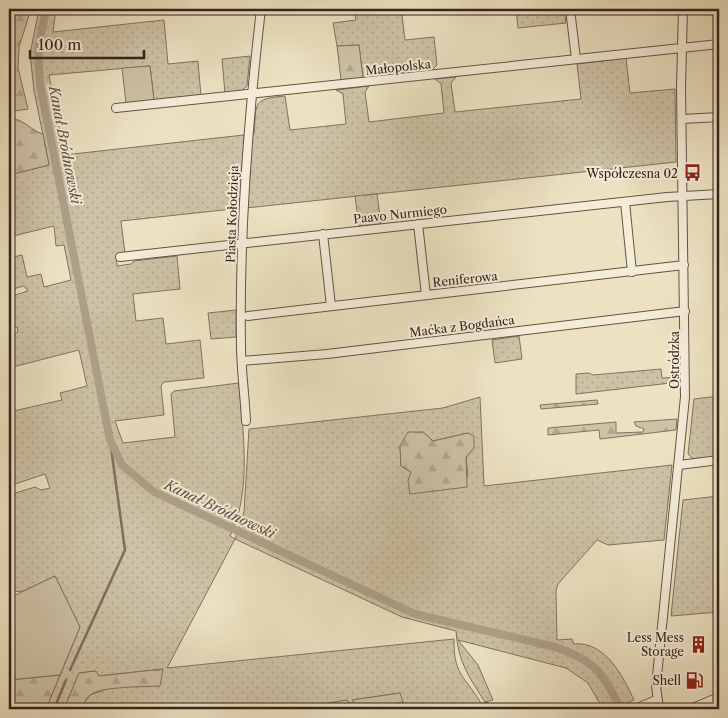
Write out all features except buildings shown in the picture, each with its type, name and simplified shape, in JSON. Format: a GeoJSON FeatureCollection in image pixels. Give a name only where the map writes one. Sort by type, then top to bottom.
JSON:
{"type":"FeatureCollection","features":[{"type":"Feature","properties":{"kind":"street","name":"Piasta Kołodzieja"},"geometry":{"type":"LineString","coordinates":[[246,421],[240,347],[244,174],[250,95],[261,9]]}},
{"type":"Feature","properties":{"kind":"street"},"geometry":{"type":"LineString","coordinates":[[570,9],[576,59]]}},
{"type":"Feature","properties":{"kind":"street","name":"Ostródzka"},"geometry":{"type":"LineString","coordinates":[[659,709],[656,700],[656,679],[685,397],[682,119],[683,9]]}},
{"type":"Feature","properties":{"kind":"street","name":"Małopolska"},"geometry":{"type":"LineString","coordinates":[[116,108],[719,44]]}},
{"type":"Feature","properties":{"kind":"street"},"geometry":{"type":"LineString","coordinates":[[682,119],[719,117]]}},
{"type":"Feature","properties":{"kind":"street","name":"Paavo Nurmiego"},"geometry":{"type":"LineString","coordinates":[[120,257],[625,202],[719,194]]}},
{"type":"Feature","properties":{"kind":"street"},"geometry":{"type":"LineString","coordinates":[[625,202],[632,272]]}},
{"type":"Feature","properties":{"kind":"street"},"geometry":{"type":"LineString","coordinates":[[418,224],[426,295]]}},
{"type":"Feature","properties":{"kind":"street"},"geometry":{"type":"LineString","coordinates":[[324,234],[331,306]]}},
{"type":"Feature","properties":{"kind":"street","name":"Reniferowa"},"geometry":{"type":"LineString","coordinates":[[248,316],[684,265]]}},
{"type":"Feature","properties":{"kind":"street","name":"Maćka z Bogdańca"},"geometry":{"type":"LineString","coordinates":[[242,362],[685,311]]}},
{"type":"Feature","properties":{"kind":"street"},"geometry":{"type":"LineString","coordinates":[[679,465],[719,460]]}},
{"type":"Feature","properties":{"kind":"street"},"geometry":{"type":"LineString","coordinates":[[690,709],[719,697]]}},
{"type":"Feature","properties":{"kind":"street"},"geometry":{"type":"LineString","coordinates":[[635,709],[656,700]]}},
{"type":"Feature","properties":{"kind":"green space"},"geometry":{"type":"Polygon","coordinates":[[[9,9],[31,9],[19,47],[18,68],[28,109],[9,112],[9,9]]]}},
{"type":"Feature","properties":{"kind":"green space"},"geometry":{"type":"Polygon","coordinates":[[[39,9],[56,9],[53,32],[164,20],[168,64],[198,61],[201,96],[154,100],[150,66],[49,75],[64,155],[244,135],[242,208],[121,221],[125,254],[116,255],[117,266],[131,264],[134,261],[177,256],[180,289],[133,294],[136,321],[163,318],[166,344],[200,340],[204,378],[164,382],[161,386],[164,415],[115,421],[123,443],[175,437],[171,394],[174,391],[239,383],[244,441],[244,481],[237,519],[230,536],[235,539],[167,668],[454,639],[454,652],[459,671],[484,709],[404,709],[400,693],[353,700],[360,709],[356,709],[347,700],[311,706],[310,709],[83,709],[84,703],[90,695],[163,669],[99,676],[95,671],[79,673],[64,709],[46,709],[80,627],[55,576],[24,591],[9,592],[9,495],[35,487],[41,490],[50,488],[45,474],[9,486],[9,412],[62,400],[60,393],[87,386],[79,350],[9,368],[9,335],[18,332],[17,327],[9,329],[9,297],[28,291],[24,286],[9,290],[9,258],[22,255],[27,277],[41,274],[44,287],[71,280],[64,245],[56,246],[54,226],[9,237],[9,175],[49,165],[34,91],[30,54],[39,9]]]}},
{"type":"Feature","properties":{"kind":"green space"},"geometry":{"type":"Polygon","coordinates":[[[354,9],[430,9],[430,12],[402,15],[405,40],[434,37],[437,65],[432,70],[363,78],[359,45],[337,46],[333,23],[356,20],[354,9]]]}},
{"type":"Feature","properties":{"kind":"green space"},"geometry":{"type":"Polygon","coordinates":[[[516,9],[564,9],[566,23],[518,28],[516,9]]]}},
{"type":"Feature","properties":{"kind":"green space"},"geometry":{"type":"Polygon","coordinates":[[[359,45],[363,78],[341,80],[337,46],[359,45]]]}},
{"type":"Feature","properties":{"kind":"green space"},"geometry":{"type":"Polygon","coordinates":[[[250,56],[247,86],[240,92],[225,94],[222,59],[250,56]]]}},
{"type":"Feature","properties":{"kind":"green space"},"geometry":{"type":"Polygon","coordinates":[[[626,58],[630,93],[675,89],[676,162],[246,208],[250,135],[254,134],[255,115],[258,104],[266,99],[285,96],[290,130],[346,124],[343,94],[336,90],[369,86],[365,92],[369,122],[444,113],[441,84],[435,79],[456,77],[451,83],[455,112],[581,99],[577,64],[626,58]]]}},
{"type":"Feature","properties":{"kind":"green space"},"geometry":{"type":"Polygon","coordinates":[[[150,66],[154,100],[126,103],[122,68],[150,66]]]}},
{"type":"Feature","properties":{"kind":"green space"},"geometry":{"type":"Polygon","coordinates":[[[9,118],[19,120],[43,134],[49,165],[9,175],[9,118]]]}},
{"type":"Feature","properties":{"kind":"green space"},"geometry":{"type":"Polygon","coordinates":[[[377,194],[381,224],[359,226],[355,196],[377,194]]]}},
{"type":"Feature","properties":{"kind":"green space"},"geometry":{"type":"Polygon","coordinates":[[[236,310],[236,337],[211,339],[208,313],[236,310]]]}},
{"type":"Feature","properties":{"kind":"green space"},"geometry":{"type":"Polygon","coordinates":[[[519,336],[522,359],[495,363],[492,340],[519,336]]]}},
{"type":"Feature","properties":{"kind":"green space"},"geometry":{"type":"Polygon","coordinates":[[[661,369],[662,378],[679,377],[679,382],[576,394],[576,374],[589,373],[593,375],[661,369]]]}},
{"type":"Feature","properties":{"kind":"green space"},"geometry":{"type":"Polygon","coordinates":[[[719,396],[719,458],[695,461],[688,454],[694,399],[719,396]]]}},
{"type":"Feature","properties":{"kind":"green space"},"geometry":{"type":"Polygon","coordinates":[[[480,397],[484,486],[672,465],[664,540],[608,545],[597,540],[558,584],[556,591],[557,640],[572,639],[574,644],[595,648],[604,654],[618,671],[634,700],[612,709],[603,709],[588,683],[566,668],[458,640],[478,665],[493,700],[485,702],[469,677],[462,660],[456,631],[402,617],[235,539],[244,512],[249,429],[443,408],[480,397]],[[423,432],[400,446],[401,466],[411,472],[468,476],[466,457],[474,448],[468,433],[433,441],[423,432]]]}},
{"type":"Feature","properties":{"kind":"green space"},"geometry":{"type":"Polygon","coordinates":[[[597,400],[598,404],[541,409],[540,405],[597,400]]]}},
{"type":"Feature","properties":{"kind":"green space"},"geometry":{"type":"Polygon","coordinates":[[[677,419],[676,430],[600,439],[599,430],[548,435],[548,428],[616,422],[616,433],[643,432],[644,429],[636,426],[634,422],[677,419]]]}},
{"type":"Feature","properties":{"kind":"green space"},"geometry":{"type":"Polygon","coordinates":[[[408,432],[423,432],[433,441],[468,433],[474,436],[474,448],[466,457],[467,487],[410,494],[408,481],[411,472],[401,466],[400,446],[408,432]]]}},
{"type":"Feature","properties":{"kind":"green space"},"geometry":{"type":"Polygon","coordinates":[[[719,496],[719,612],[671,616],[683,500],[719,496]]]}},
{"type":"Feature","properties":{"kind":"green space"},"geometry":{"type":"Polygon","coordinates":[[[55,576],[80,627],[60,675],[9,680],[9,598],[55,576]]]}},
{"type":"Feature","properties":{"kind":"green space"},"geometry":{"type":"Polygon","coordinates":[[[163,669],[160,686],[104,690],[90,695],[83,709],[64,709],[79,673],[96,671],[99,676],[163,669]]]}},
{"type":"Feature","properties":{"kind":"green space"},"geometry":{"type":"Polygon","coordinates":[[[60,675],[46,709],[9,708],[9,680],[60,675]]]}},
{"type":"Feature","properties":{"kind":"green space"},"geometry":{"type":"Polygon","coordinates":[[[400,693],[403,702],[360,709],[352,700],[400,693]]]}},
{"type":"Feature","properties":{"kind":"green space"},"geometry":{"type":"Polygon","coordinates":[[[347,700],[354,709],[310,709],[310,706],[347,700]]]}},
{"type":"Feature","properties":{"kind":"waterway","name":"Kanał Bródnowski"},"geometry":{"type":"LineString","coordinates":[[46,9],[38,49],[40,84],[110,440],[122,465],[154,492],[415,614],[555,647],[579,657],[588,662],[601,675],[619,706]]}},
{"type":"Feature","properties":{"kind":"waterway"},"geometry":{"type":"LineString","coordinates":[[70,670],[125,550],[110,440]]}},
{"type":"Feature","properties":{"kind":"waterway"},"geometry":{"type":"LineString","coordinates":[[54,709],[66,680]]}},
{"type":"Feature","properties":{"kind":"place","name":"Współczesna 02"},"geometry":{"type":"Point","coordinates":[692,173]}},
{"type":"Feature","properties":{"kind":"place","name":"Less Mess Storage"},"geometry":{"type":"Point","coordinates":[698,644]}},
{"type":"Feature","properties":{"kind":"place","name":"Shell"},"geometry":{"type":"Point","coordinates":[695,680]}}]}
